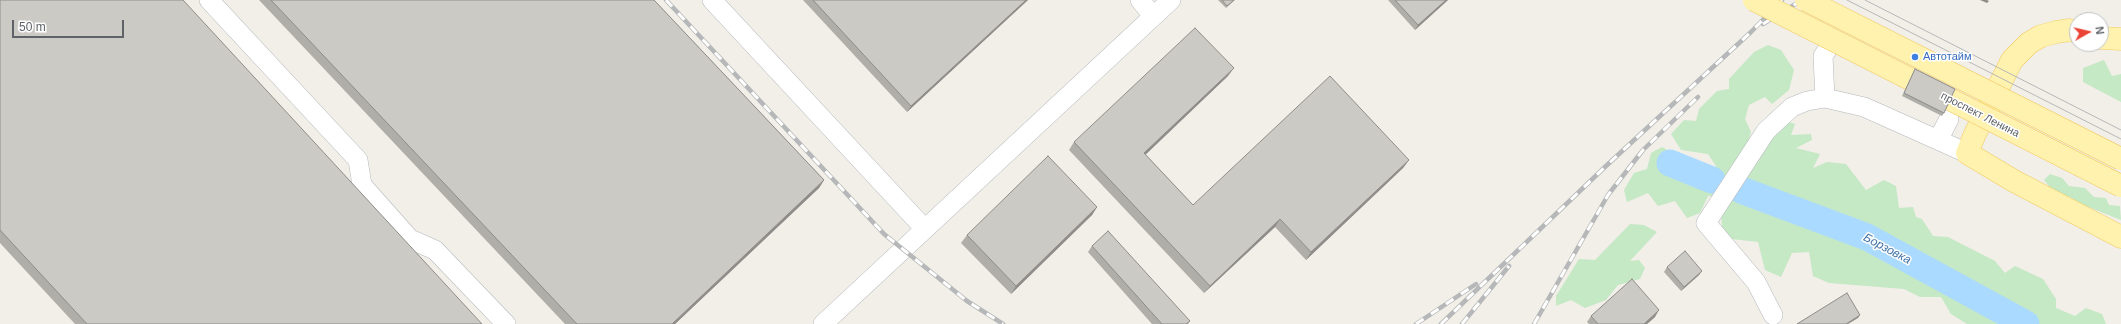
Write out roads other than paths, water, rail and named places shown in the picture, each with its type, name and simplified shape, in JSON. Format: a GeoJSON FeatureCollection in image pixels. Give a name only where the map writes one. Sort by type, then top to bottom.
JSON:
{"type":"FeatureCollection","features":[{"type":"Feature","properties":{"kind":"main road","name":"проспект Ленина"},"geometry":{"type":"LineString","coordinates":[[1754,0],[2121,186]]}},
{"type":"Feature","properties":{"kind":"main road"},"geometry":{"type":"LineString","coordinates":[[1806,0],[2121,159]]}},
{"type":"Feature","properties":{"kind":"main road"},"geometry":{"type":"LineString","coordinates":[[2069,32],[2056,32],[2041,36],[2029,43],[2012,60],[1967,152],[2014,181],[2121,237]]}},
{"type":"Feature","properties":{"kind":"main road"},"geometry":{"type":"LineString","coordinates":[[2109,38],[2121,39]]}},
{"type":"Feature","properties":{"kind":"street"},"geometry":{"type":"LineString","coordinates":[[208,0],[358,160],[362,184],[410,239],[435,250],[506,324]]}},
{"type":"Feature","properties":{"kind":"street"},"geometry":{"type":"LineString","coordinates":[[712,0],[924,228]]}},
{"type":"Feature","properties":{"kind":"street"},"geometry":{"type":"LineString","coordinates":[[1140,0],[1153,16]]}},
{"type":"Feature","properties":{"kind":"street"},"geometry":{"type":"LineString","coordinates":[[823,324],[924,228],[1171,0]]}},
{"type":"Feature","properties":{"kind":"street"},"geometry":{"type":"LineString","coordinates":[[1825,98],[1823,56],[1827,50]]}},
{"type":"Feature","properties":{"kind":"street"},"geometry":{"type":"LineString","coordinates":[[1773,316],[1756,282],[1706,223],[1766,131],[1792,107],[1807,101],[1825,98],[1864,106],[1967,152]]}},
{"type":"Feature","properties":{"kind":"street"},"geometry":{"type":"LineString","coordinates":[[1938,140],[1949,119]]}},
{"type":"Feature","properties":{"kind":"waterway","name":"Борзовка"},"geometry":{"type":"LineString","coordinates":[[1670,163],[1712,180]]}},
{"type":"Feature","properties":{"kind":"waterway","name":"Борзовка"},"geometry":{"type":"LineString","coordinates":[[1741,190],[1867,237],[2026,324]]}},
{"type":"Feature","properties":{"kind":"tram line"},"geometry":{"type":"LineString","coordinates":[[1847,0],[2121,139]]}},
{"type":"Feature","properties":{"kind":"tram line"},"geometry":{"type":"LineString","coordinates":[[1865,0],[2121,130]]}},
{"type":"Feature","properties":{"kind":"railway"},"geometry":{"type":"LineString","coordinates":[[666,0],[884,234],[967,301],[1003,324]]}},
{"type":"Feature","properties":{"kind":"railway"},"geometry":{"type":"LineString","coordinates":[[1441,324],[1606,166],[1751,32],[1782,0]]}},
{"type":"Feature","properties":{"kind":"railway"},"geometry":{"type":"LineString","coordinates":[[1763,24],[1802,0]]}},
{"type":"Feature","properties":{"kind":"railway"},"geometry":{"type":"LineString","coordinates":[[1534,324],[1608,195],[1643,150],[1698,97]]}},
{"type":"Feature","properties":{"kind":"railway"},"geometry":{"type":"LineString","coordinates":[[1462,324],[1509,266]]}},
{"type":"Feature","properties":{"kind":"railway"},"geometry":{"type":"LineString","coordinates":[[1416,324],[1476,284]]}},
{"type":"Feature","properties":{"kind":"place","name":"Автотайм"},"geometry":{"type":"Point","coordinates":[1915,57]}}]}
